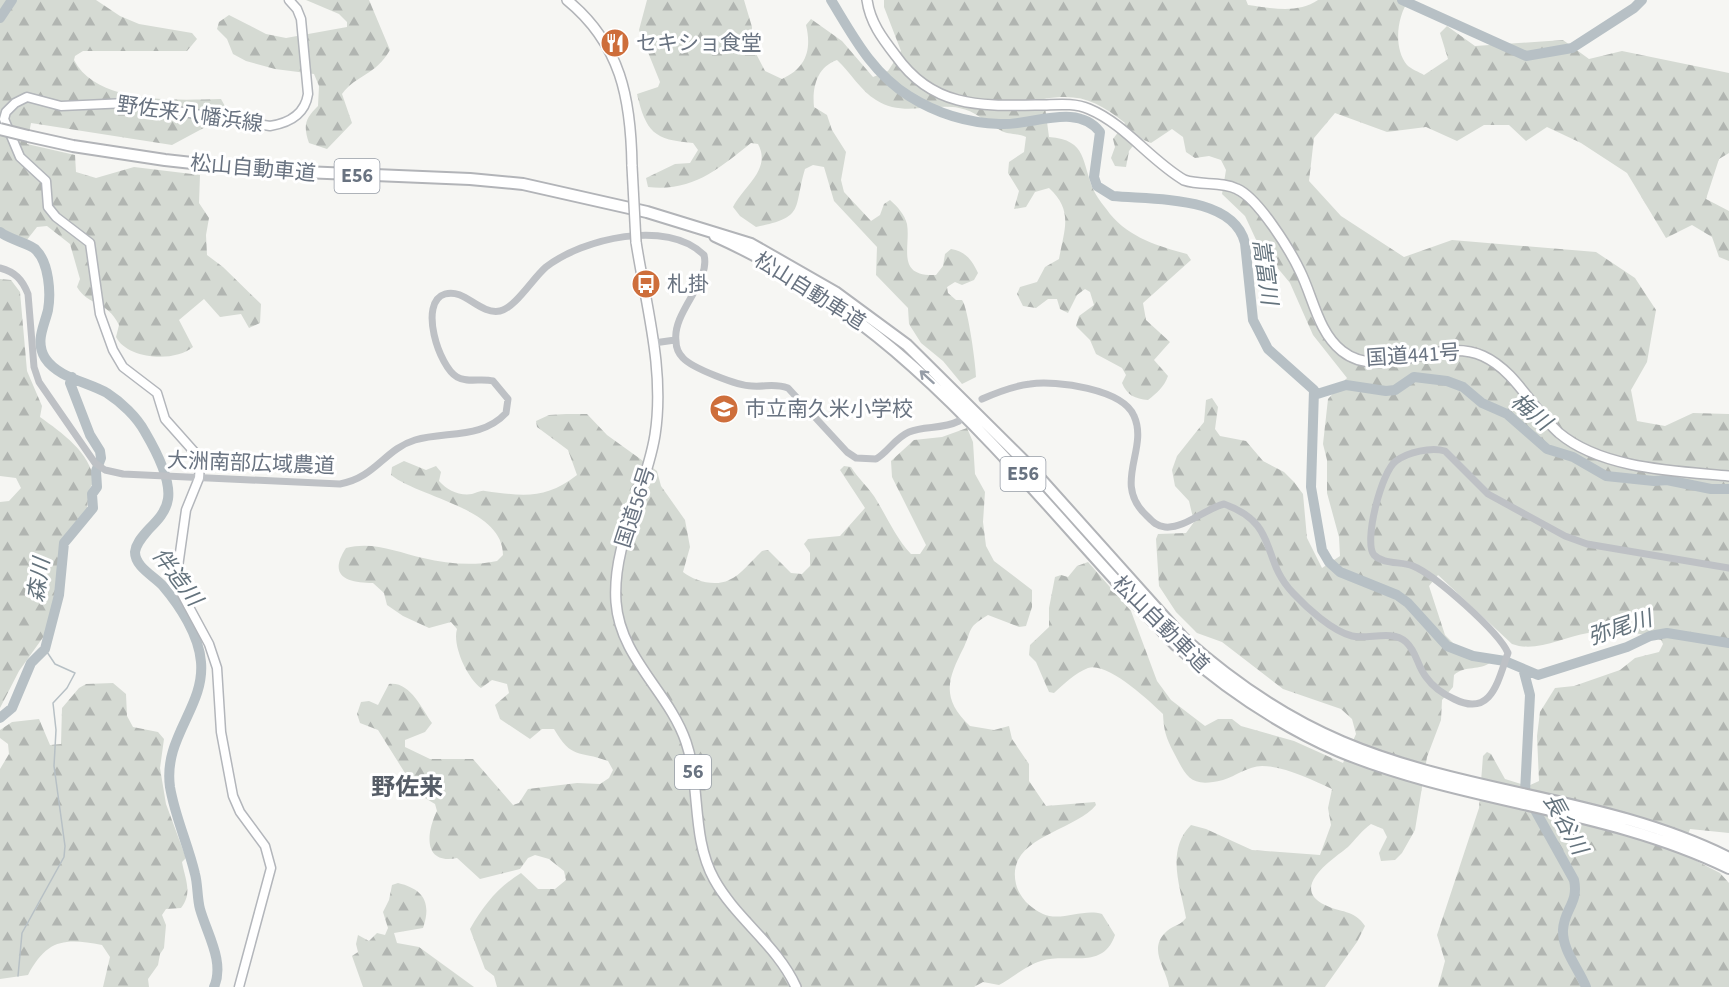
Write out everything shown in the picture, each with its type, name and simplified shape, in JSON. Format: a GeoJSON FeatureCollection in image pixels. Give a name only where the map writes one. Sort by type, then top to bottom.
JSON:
{"type":"FeatureCollection","features":[{"type":"Feature","properties":{"kind":"highway","name":"国道56号"},"geometry":{"type":"LineString","coordinates":[[567,0],[582,12],[603,36],[620,74],[628,106],[636,242],[654,343],[659,400],[649,463],[621,545],[615,575],[620,626],[634,657],[675,718],[686,741],[693,768],[701,836],[714,879],[745,920],[776,953],[796,987]]}},
{"type":"Feature","properties":{"kind":"highway","name":"国道441号"},"geometry":{"type":"LineString","coordinates":[[867,0],[868,12],[880,36],[907,71],[933,93],[948,98],[1002,105],[1076,105],[1090,109],[1125,133],[1184,180],[1194,184],[1228,186],[1250,196],[1298,267],[1326,333],[1348,356],[1360,361],[1389,361],[1443,349],[1463,350],[1482,356],[1508,375],[1560,433],[1573,442],[1611,459],[1635,466],[1729,476]]}},
{"type":"Feature","properties":{"kind":"highway","name":"松山自動車道"},"geometry":{"type":"LineString","coordinates":[[0,129],[73,146],[154,159],[256,170],[470,179],[523,184],[567,192],[685,223],[751,244],[835,292],[879,322],[941,376],[980,415],[1183,638],[1209,662],[1264,701],[1341,747],[1627,819],[1680,842],[1729,868]]}},
{"type":"Feature","properties":{"kind":"highway","name":"松山自動車道"},"geometry":{"type":"LineString","coordinates":[[1680,842],[1729,858]]}},
{"type":"Feature","properties":{"kind":"main road","name":"野佐来八幡浜線"},"geometry":{"type":"LineString","coordinates":[[199,478],[200,465],[197,455],[165,419],[157,393],[123,367],[113,350],[98,305],[90,243],[56,217],[48,207],[46,181],[20,157],[3,118],[15,103],[27,97],[61,106],[128,103],[270,126],[282,124],[299,113],[306,104],[308,94],[301,19],[297,9],[289,0]]}},
{"type":"Feature","properties":{"kind":"main road"},"geometry":{"type":"LineString","coordinates":[[199,478],[186,510],[177,567],[178,580],[182,594],[209,644],[217,669],[221,732],[232,796],[240,812],[265,846],[271,868],[239,987]]}},
{"type":"Feature","properties":{"kind":"street","name":"大洲南部広域農道"},"geometry":{"type":"LineString","coordinates":[[0,268],[16,274],[24,283],[28,294],[34,367],[39,382],[95,463],[105,470],[123,474],[352,482],[361,479],[394,452],[414,440],[478,431],[491,426],[506,413],[508,399],[493,381],[466,380],[458,378],[449,370],[438,350],[432,322],[436,300],[442,294],[452,292],[485,310],[500,311],[511,304],[545,268],[577,249],[602,239],[663,237],[681,242],[704,255],[706,263],[704,272],[689,298],[675,340]]}},
{"type":"Feature","properties":{"kind":"street"},"geometry":{"type":"LineString","coordinates":[[654,343],[675,340],[684,360],[735,383],[752,387],[776,384],[788,388],[847,452],[856,458],[876,459],[901,436],[911,431],[946,428],[959,421]]}},
{"type":"Feature","properties":{"kind":"street"},"geometry":{"type":"LineString","coordinates":[[982,399],[1001,390],[1033,383],[1108,393],[1125,402],[1134,415],[1137,427],[1130,480],[1132,496],[1138,507],[1156,525],[1166,527],[1179,525],[1224,504],[1243,511],[1256,521],[1266,538],[1281,578],[1293,594],[1336,629],[1353,636],[1390,636],[1404,639],[1414,651],[1424,675],[1434,687],[1463,704],[1480,704],[1496,686],[1508,653],[1500,640],[1474,615],[1423,572],[1412,566],[1380,560],[1373,554],[1370,544],[1381,487],[1391,464],[1400,458],[1428,450],[1445,451],[1488,494],[1536,522],[1587,544],[1729,568]]}},
{"type":"Feature","properties":{"kind":"green space"},"geometry":{"type":"Polygon","coordinates":[[[0,0],[96,0],[120,16],[139,24],[192,33],[197,39],[187,51],[83,51],[75,56],[74,60],[85,75],[100,85],[119,92],[161,99],[221,99],[226,108],[211,124],[172,145],[31,123],[27,144],[75,155],[76,172],[96,178],[134,167],[200,175],[199,203],[209,218],[206,235],[207,255],[223,267],[261,304],[260,323],[249,328],[241,314],[220,317],[204,299],[179,320],[193,347],[185,352],[163,357],[140,354],[130,350],[116,337],[119,325],[109,311],[87,298],[77,287],[80,279],[70,244],[47,226],[37,227],[26,241],[6,234],[0,228],[0,0]]]}},
{"type":"Feature","properties":{"kind":"green space"},"geometry":{"type":"Polygon","coordinates":[[[306,0],[369,0],[390,50],[378,65],[354,82],[342,94],[352,123],[327,149],[309,143],[306,131],[306,123],[318,106],[319,86],[314,74],[275,69],[246,61],[233,54],[227,39],[217,29],[219,22],[229,15],[266,34],[286,38],[347,27],[347,22],[339,14],[306,0]]]}},
{"type":"Feature","properties":{"kind":"green space"},"geometry":{"type":"Polygon","coordinates":[[[647,0],[744,0],[752,27],[751,44],[765,71],[782,79],[802,64],[808,42],[806,25],[811,19],[842,41],[873,77],[888,71],[901,51],[884,7],[884,0],[1246,0],[1248,5],[1293,9],[1318,0],[1409,0],[1399,23],[1398,41],[1407,65],[1424,75],[1448,59],[1440,33],[1447,26],[1475,46],[1563,40],[1589,59],[1622,51],[1729,73],[1729,153],[1719,159],[1706,199],[1729,211],[1729,261],[1719,257],[1712,237],[1692,225],[1666,238],[1627,173],[1581,143],[1547,127],[1526,141],[1509,125],[1484,125],[1457,141],[1426,127],[1387,132],[1335,113],[1314,138],[1309,181],[1341,216],[1404,257],[1452,240],[1596,252],[1635,278],[1656,310],[1647,362],[1631,390],[1637,421],[1665,426],[1693,413],[1729,414],[1729,833],[1690,829],[1681,853],[1720,873],[1729,883],[1729,987],[1438,987],[1445,961],[1437,935],[1479,808],[1483,756],[1487,752],[1491,754],[1505,779],[1528,786],[1539,781],[1537,736],[1540,712],[1555,688],[1574,686],[1620,670],[1635,658],[1659,652],[1663,644],[1661,640],[1643,635],[1607,631],[1579,635],[1540,646],[1512,644],[1438,575],[1429,586],[1445,635],[1457,647],[1490,656],[1491,662],[1454,675],[1453,687],[1442,700],[1441,720],[1427,757],[1415,830],[1402,853],[1395,860],[1381,861],[1379,853],[1387,837],[1383,829],[1371,824],[1348,847],[1325,865],[1313,882],[1311,890],[1315,898],[1331,908],[1351,914],[1365,926],[1357,942],[1325,987],[1169,987],[1159,958],[1158,945],[1167,931],[1186,918],[1177,858],[1183,835],[1191,825],[1206,829],[1252,850],[1320,855],[1331,825],[1328,808],[1332,789],[1289,771],[1262,766],[1247,769],[1223,780],[1197,782],[1187,775],[1174,753],[1166,734],[1163,714],[1138,692],[1117,676],[1096,668],[1088,668],[1070,679],[1054,693],[1049,692],[1036,662],[1029,655],[1030,645],[1049,627],[1049,608],[1055,577],[1061,575],[1068,577],[1077,566],[1088,562],[1131,611],[1157,681],[1171,700],[1205,726],[1218,719],[1232,719],[1241,726],[1294,741],[1343,763],[1356,734],[1352,719],[1341,709],[1283,689],[1222,642],[1197,633],[1176,612],[1159,586],[1156,539],[1158,534],[1186,533],[1194,522],[1189,501],[1175,486],[1172,470],[1177,456],[1204,422],[1206,400],[1212,398],[1218,407],[1215,429],[1220,436],[1246,441],[1263,461],[1284,472],[1303,494],[1307,538],[1322,568],[1340,556],[1339,537],[1327,493],[1327,460],[1323,444],[1328,399],[1347,378],[1313,335],[1290,283],[1258,244],[1245,216],[1222,194],[1226,170],[1221,160],[1209,156],[1195,158],[1186,152],[1183,137],[1172,129],[1151,143],[1139,138],[1129,151],[1126,167],[1115,166],[1111,158],[1115,147],[1113,139],[1125,123],[1106,109],[1088,100],[1068,97],[1044,99],[1049,137],[1062,139],[1077,148],[1094,191],[1110,214],[1136,235],[1155,244],[1187,254],[1191,260],[1143,303],[1146,320],[1170,342],[1154,360],[1168,376],[1160,390],[1148,400],[1132,396],[1122,383],[1126,375],[1122,368],[1096,354],[1090,340],[1076,326],[1079,316],[1094,305],[1090,292],[1085,289],[1077,295],[1068,313],[1060,309],[1057,299],[1048,299],[1036,308],[1023,306],[1017,294],[1020,287],[1037,282],[1045,267],[1059,259],[1065,230],[1062,205],[1049,188],[1035,192],[1026,207],[1014,209],[1019,191],[1008,173],[1009,162],[1024,152],[1026,137],[1003,132],[965,109],[938,107],[906,109],[886,105],[865,92],[837,60],[825,67],[817,79],[814,107],[827,115],[832,130],[846,152],[841,180],[844,192],[871,221],[880,215],[884,204],[890,200],[898,208],[907,224],[908,259],[915,271],[936,275],[943,266],[945,254],[951,249],[968,257],[978,273],[974,280],[962,285],[955,282],[947,287],[948,293],[956,300],[962,300],[964,305],[975,361],[976,377],[962,384],[943,361],[921,343],[909,324],[908,308],[876,275],[877,247],[834,201],[824,167],[813,165],[805,169],[795,209],[790,215],[756,227],[740,216],[733,207],[759,170],[761,153],[758,144],[751,143],[716,170],[692,182],[664,188],[648,187],[646,178],[675,164],[690,163],[698,150],[693,143],[669,139],[654,132],[648,125],[640,107],[637,94],[658,87],[660,82],[639,30],[647,0]]]}},
{"type":"Feature","properties":{"kind":"green space"},"geometry":{"type":"Polygon","coordinates":[[[0,279],[11,280],[20,292],[27,371],[42,406],[40,417],[81,452],[94,481],[89,490],[87,510],[64,537],[59,553],[62,586],[54,622],[19,671],[0,708],[0,502],[9,501],[21,488],[16,478],[0,476],[0,279]]]}},
{"type":"Feature","properties":{"kind":"green space"},"geometry":{"type":"Polygon","coordinates":[[[587,414],[607,435],[657,471],[661,486],[685,520],[690,547],[683,572],[693,578],[711,583],[733,578],[762,551],[768,550],[791,573],[802,574],[810,566],[810,553],[804,544],[808,539],[840,536],[865,508],[840,470],[844,466],[851,467],[871,492],[911,554],[920,554],[926,545],[892,477],[891,461],[914,440],[942,437],[967,428],[973,442],[975,474],[985,492],[983,522],[986,546],[994,561],[1032,590],[1032,607],[1026,626],[1019,627],[988,615],[974,626],[954,668],[951,678],[951,697],[960,716],[970,726],[994,730],[1009,726],[1012,739],[1029,764],[1029,781],[1046,806],[1095,802],[1096,805],[1086,814],[1031,845],[1021,856],[1015,868],[1016,884],[1026,902],[1043,914],[1057,917],[1087,913],[1102,914],[1115,935],[1109,946],[1102,953],[1093,957],[1041,961],[999,985],[983,982],[974,987],[497,987],[494,976],[485,969],[470,929],[492,898],[521,873],[538,889],[555,889],[566,880],[564,871],[549,859],[535,855],[528,858],[520,869],[480,879],[457,858],[438,857],[430,845],[431,829],[437,811],[435,804],[425,798],[405,773],[378,730],[360,723],[357,714],[361,702],[369,701],[378,705],[389,684],[396,684],[409,691],[432,723],[425,732],[405,740],[405,747],[430,759],[473,759],[513,805],[519,803],[528,789],[577,783],[600,784],[609,778],[613,770],[608,761],[571,750],[554,729],[542,729],[530,739],[500,719],[495,705],[509,693],[507,684],[492,680],[481,688],[476,683],[462,661],[457,644],[457,629],[451,622],[429,628],[403,616],[387,605],[384,593],[373,583],[348,580],[340,572],[339,566],[346,548],[356,546],[385,548],[451,563],[470,564],[497,561],[503,555],[499,539],[490,526],[458,506],[404,483],[391,475],[392,467],[404,461],[426,470],[436,466],[441,472],[439,481],[450,490],[462,494],[483,491],[522,495],[554,489],[577,475],[568,450],[537,427],[536,421],[549,415],[587,414]]]}},
{"type":"Feature","properties":{"kind":"green space"},"geometry":{"type":"Polygon","coordinates":[[[113,683],[126,694],[127,716],[133,727],[158,732],[164,739],[160,768],[166,804],[186,858],[182,862],[187,897],[181,908],[166,909],[162,915],[166,925],[164,948],[158,965],[148,979],[149,987],[103,987],[110,957],[102,945],[78,942],[67,942],[50,948],[42,954],[28,975],[0,979],[0,769],[9,754],[8,744],[0,738],[0,730],[12,722],[39,719],[50,745],[61,744],[62,708],[79,688],[86,684],[113,683]]]}},
{"type":"Feature","properties":{"kind":"green space"},"geometry":{"type":"Polygon","coordinates":[[[398,883],[414,889],[423,898],[426,904],[426,919],[423,928],[394,933],[397,943],[419,947],[474,987],[363,987],[352,956],[358,952],[356,944],[358,935],[369,941],[377,933],[385,935],[388,928],[383,912],[389,900],[392,885],[398,883]]]}},
{"type":"Feature","properties":{"kind":"waterway","name":"伴造川"},"geometry":{"type":"LineString","coordinates":[[0,18],[12,0]]}},
{"type":"Feature","properties":{"kind":"waterway","name":"嵩富川"},"geometry":{"type":"LineString","coordinates":[[831,0],[874,65],[896,87],[919,102],[953,116],[976,122],[1013,124],[1053,118],[1079,118],[1090,123],[1100,132],[1094,177],[1097,186],[1113,196],[1169,200],[1209,208],[1225,216],[1238,227],[1245,243],[1253,320],[1268,349],[1314,390],[1311,487],[1322,550],[1329,562],[1340,572],[1397,595],[1408,603],[1447,646],[1473,656],[1505,661],[1538,675],[1627,647],[1650,636],[1667,633],[1729,643]]}},
{"type":"Feature","properties":{"kind":"waterway"},"geometry":{"type":"LineString","coordinates":[[1402,0],[1526,56],[1572,48],[1634,8],[1642,0]]}},
{"type":"Feature","properties":{"kind":"waterway","name":"伴造川"},"geometry":{"type":"LineString","coordinates":[[0,232],[36,250],[44,262],[49,295],[48,310],[40,340],[45,358],[58,370],[107,393],[128,410],[145,432],[165,473],[168,491],[165,508],[140,540],[135,552],[141,567],[163,586],[182,612],[193,631],[201,662],[201,678],[197,693],[172,753],[169,769],[170,787],[195,874],[200,909],[214,948],[217,968],[214,987]]}},
{"type":"Feature","properties":{"kind":"waterway","name":"森川"},"geometry":{"type":"LineString","coordinates":[[0,718],[12,708],[31,663],[45,649],[59,595],[64,543],[93,508],[92,494],[97,487],[96,471],[101,458],[100,451],[90,435],[70,383],[72,377]]}},
{"type":"Feature","properties":{"kind":"waterway","name":"梅川"},"geometry":{"type":"LineString","coordinates":[[1314,395],[1346,385],[1386,391],[1395,390],[1414,377],[1447,381],[1463,387],[1482,403],[1507,414],[1547,449],[1573,457],[1606,476],[1654,481],[1667,480],[1711,489],[1729,489]]}},
{"type":"Feature","properties":{"kind":"waterway"},"geometry":{"type":"LineString","coordinates":[[18,976],[22,933],[64,857],[65,846],[54,766],[56,730],[53,703],[67,688],[75,673],[55,664],[45,649]]}},
{"type":"Feature","properties":{"kind":"waterway","name":"長谷川"},"geometry":{"type":"LineString","coordinates":[[1524,672],[1530,695],[1525,792],[1574,880],[1575,895],[1564,923],[1563,937],[1586,987]]}},
{"type":"Feature","properties":{"kind":"place","name":"セキショ食堂"},"geometry":{"type":"Point","coordinates":[615,43]}},
{"type":"Feature","properties":{"kind":"place","name":"札掛"},"geometry":{"type":"Point","coordinates":[646,284]}},
{"type":"Feature","properties":{"kind":"place","name":"市立南久米小学校"},"geometry":{"type":"Point","coordinates":[724,409]}},
{"type":"Feature","properties":{"kind":"district","name":"野佐来"},"geometry":{"type":"Point","coordinates":[407,787]}},
{"type":"Feature","properties":{"kind":"water label","name":"弥尾川"},"geometry":{"type":"Point","coordinates":[1620,628]}}]}
